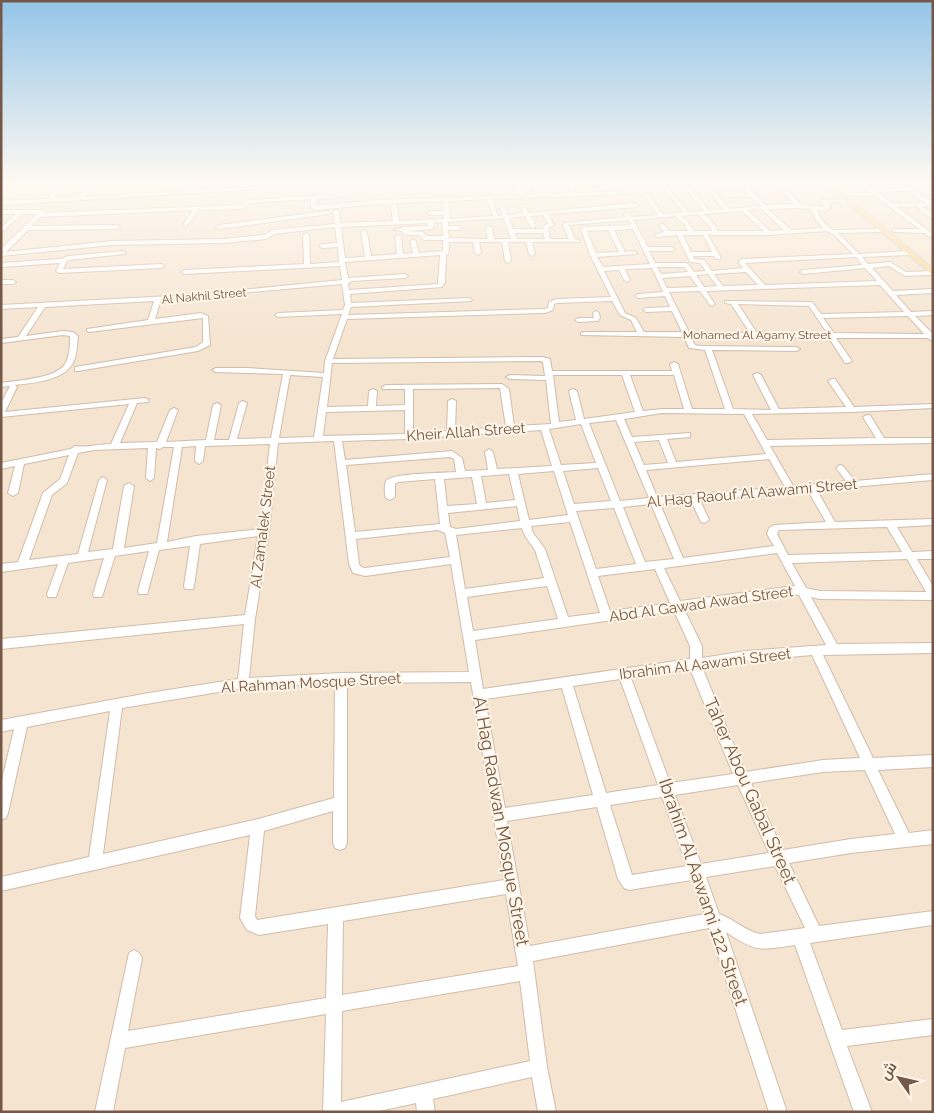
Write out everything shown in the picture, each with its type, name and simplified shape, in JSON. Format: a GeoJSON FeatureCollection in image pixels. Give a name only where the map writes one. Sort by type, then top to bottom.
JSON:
{"type":"FeatureCollection","features":[{"type":"Feature","properties":{"kind":"main road"},"geometry":{"type":"LineString","coordinates":[[887,235],[932,273]]}},
{"type":"Feature","properties":{"kind":"main road"},"geometry":{"type":"LineString","coordinates":[[899,235],[933,263]]}},
{"type":"Feature","properties":{"kind":"street"},"geometry":{"type":"LineString","coordinates":[[1,253],[18,235]]}},
{"type":"Feature","properties":{"kind":"street"},"geometry":{"type":"LineString","coordinates":[[1,253],[112,243],[249,239],[269,237],[270,235]]}},
{"type":"Feature","properties":{"kind":"street"},"geometry":{"type":"LineString","coordinates":[[306,235],[307,266]]}},
{"type":"Feature","properties":{"kind":"street"},"geometry":{"type":"LineString","coordinates":[[318,440],[329,361],[346,311],[346,292],[339,235]]}},
{"type":"Feature","properties":{"kind":"street"},"geometry":{"type":"LineString","coordinates":[[365,235],[369,261]]}},
{"type":"Feature","properties":{"kind":"street"},"geometry":{"type":"LineString","coordinates":[[422,235],[424,238],[463,240],[548,241],[556,243],[587,241]]}},
{"type":"Feature","properties":{"kind":"street"},"geometry":{"type":"LineString","coordinates":[[346,292],[436,288],[440,286],[442,282],[443,254],[446,252],[446,235]]}},
{"type":"Feature","properties":{"kind":"street"},"geometry":{"type":"LineString","coordinates":[[462,235],[463,240]]}},
{"type":"Feature","properties":{"kind":"street"},"geometry":{"type":"LineString","coordinates":[[490,235],[491,240]]}},
{"type":"Feature","properties":{"kind":"street"},"geometry":{"type":"LineString","coordinates":[[514,235],[515,240]]}},
{"type":"Feature","properties":{"kind":"street"},"geometry":{"type":"LineString","coordinates":[[546,235],[548,241]]}},
{"type":"Feature","properties":{"kind":"street"},"geometry":{"type":"LineString","coordinates":[[570,235],[573,241]]}},
{"type":"Feature","properties":{"kind":"street"},"geometry":{"type":"LineString","coordinates":[[585,235],[593,255],[622,314],[634,319],[642,335]]}},
{"type":"Feature","properties":{"kind":"street"},"geometry":{"type":"LineString","coordinates":[[613,235],[623,254]]}},
{"type":"Feature","properties":{"kind":"street"},"geometry":{"type":"LineString","coordinates":[[639,235],[687,335],[687,346],[798,351],[788,335]]}},
{"type":"Feature","properties":{"kind":"street"},"geometry":{"type":"LineString","coordinates":[[680,235],[692,260],[702,261],[722,289]]}},
{"type":"Feature","properties":{"kind":"street"},"geometry":{"type":"LineString","coordinates":[[689,254],[717,256],[706,235]]}},
{"type":"Feature","properties":{"kind":"street"},"geometry":{"type":"LineString","coordinates":[[837,235],[858,255],[908,313],[932,337]]}},
{"type":"Feature","properties":{"kind":"street"},"geometry":{"type":"LineString","coordinates":[[398,237],[400,256]]}},
{"type":"Feature","properties":{"kind":"street"},"geometry":{"type":"LineString","coordinates":[[476,240],[478,252]]}},
{"type":"Feature","properties":{"kind":"street"},"geometry":{"type":"LineString","coordinates":[[505,240],[508,261]]}},
{"type":"Feature","properties":{"kind":"street"},"geometry":{"type":"LineString","coordinates":[[413,241],[416,255]]}},
{"type":"Feature","properties":{"kind":"street"},"geometry":{"type":"LineString","coordinates":[[529,241],[532,254]]}},
{"type":"Feature","properties":{"kind":"street"},"geometry":{"type":"LineString","coordinates":[[322,246],[340,245]]}},
{"type":"Feature","properties":{"kind":"street"},"geometry":{"type":"LineString","coordinates":[[645,249],[672,249]]}},
{"type":"Feature","properties":{"kind":"street"},"geometry":{"type":"LineString","coordinates":[[1,265],[64,261],[70,258],[123,253]]}},
{"type":"Feature","properties":{"kind":"street"},"geometry":{"type":"LineString","coordinates":[[593,255],[634,253]]}},
{"type":"Feature","properties":{"kind":"street"},"geometry":{"type":"LineString","coordinates":[[764,288],[747,270],[741,262],[742,260],[908,253]]}},
{"type":"Feature","properties":{"kind":"street"},"geometry":{"type":"LineString","coordinates":[[184,272],[202,268],[274,268],[342,264],[400,256],[443,254]]}},
{"type":"Feature","properties":{"kind":"street"},"geometry":{"type":"LineString","coordinates":[[274,268],[275,258]]}},
{"type":"Feature","properties":{"kind":"street"},"geometry":{"type":"LineString","coordinates":[[792,259],[806,272],[890,264],[905,274],[932,273]]}},
{"type":"Feature","properties":{"kind":"street"},"geometry":{"type":"LineString","coordinates":[[64,261],[60,272],[162,266]]}},
{"type":"Feature","properties":{"kind":"street"},"geometry":{"type":"LineString","coordinates":[[600,269],[685,264],[712,304]]}},
{"type":"Feature","properties":{"kind":"street"},"geometry":{"type":"LineString","coordinates":[[621,268],[628,280]]}},
{"type":"Feature","properties":{"kind":"street"},"geometry":{"type":"LineString","coordinates":[[658,276],[747,270]]}},
{"type":"Feature","properties":{"kind":"street","name":"Al Nakhil Street"},"geometry":{"type":"LineString","coordinates":[[1,307],[158,300],[345,282],[351,279],[405,276]]}},
{"type":"Feature","properties":{"kind":"street"},"geometry":{"type":"LineString","coordinates":[[1,282],[13,282]]}},
{"type":"Feature","properties":{"kind":"street"},"geometry":{"type":"LineString","coordinates":[[638,296],[702,290],[881,283]]}},
{"type":"Feature","properties":{"kind":"street"},"geometry":{"type":"LineString","coordinates":[[891,293],[933,291]]}},
{"type":"Feature","properties":{"kind":"street"},"geometry":{"type":"LineString","coordinates":[[574,313],[614,298]]}},
{"type":"Feature","properties":{"kind":"street"},"geometry":{"type":"LineString","coordinates":[[151,322],[158,300]]}},
{"type":"Feature","properties":{"kind":"street"},"geometry":{"type":"LineString","coordinates":[[278,315],[469,300]]}},
{"type":"Feature","properties":{"kind":"street"},"geometry":{"type":"LineString","coordinates":[[346,311],[545,311],[551,309],[554,302],[574,313],[596,320],[596,313]]}},
{"type":"Feature","properties":{"kind":"street"},"geometry":{"type":"LineString","coordinates":[[755,335],[730,302],[809,304],[820,316],[848,361]]}},
{"type":"Feature","properties":{"kind":"street"},"geometry":{"type":"LineString","coordinates":[[20,338],[43,306]]}},
{"type":"Feature","properties":{"kind":"street"},"geometry":{"type":"LineString","coordinates":[[646,310],[675,309]]}},
{"type":"Feature","properties":{"kind":"street","name":"Mohamed Al Agamy Street"},"geometry":{"type":"LineString","coordinates":[[820,316],[933,313]]}},
{"type":"Feature","properties":{"kind":"street"},"geometry":{"type":"LineString","coordinates":[[78,369],[198,349],[207,343],[205,316],[198,315],[89,330]]}},
{"type":"Feature","properties":{"kind":"street"},"geometry":{"type":"LineString","coordinates":[[1,341],[63,333],[73,334],[69,364],[50,376],[1,385]]}},
{"type":"Feature","properties":{"kind":"street","name":"Mohamed Al Agamy Street"},"geometry":{"type":"LineString","coordinates":[[583,334],[932,337]]}},
{"type":"Feature","properties":{"kind":"street"},"geometry":{"type":"LineString","coordinates":[[708,348],[730,411]]}},
{"type":"Feature","properties":{"kind":"street"},"geometry":{"type":"LineString","coordinates":[[329,361],[538,358],[547,361],[555,425]]}},
{"type":"Feature","properties":{"kind":"street"},"geometry":{"type":"LineString","coordinates":[[674,364],[689,411]]}},
{"type":"Feature","properties":{"kind":"street"},"geometry":{"type":"LineString","coordinates":[[216,370],[327,375]]}},
{"type":"Feature","properties":{"kind":"street","name":"Al Zamalek Street"},"geometry":{"type":"LineString","coordinates":[[243,683],[250,618],[264,532],[274,442],[287,372]]}},
{"type":"Feature","properties":{"kind":"street"},"geometry":{"type":"LineString","coordinates":[[625,372],[640,414]]}},
{"type":"Feature","properties":{"kind":"street"},"geometry":{"type":"LineString","coordinates":[[510,377],[625,372],[677,373]]}},
{"type":"Feature","properties":{"kind":"street"},"geometry":{"type":"LineString","coordinates":[[756,375],[776,412]]}},
{"type":"Feature","properties":{"kind":"street"},"geometry":{"type":"LineString","coordinates":[[832,382],[852,410]]}},
{"type":"Feature","properties":{"kind":"street"},"geometry":{"type":"LineString","coordinates":[[13,386],[1,413],[145,400]]}},
{"type":"Feature","properties":{"kind":"street"},"geometry":{"type":"LineString","coordinates":[[409,386],[410,436]]}},
{"type":"Feature","properties":{"kind":"street"},"geometry":{"type":"LineString","coordinates":[[386,387],[502,386],[510,429]]}},
{"type":"Feature","properties":{"kind":"street"},"geometry":{"type":"LineString","coordinates":[[372,408],[373,391]]}},
{"type":"Feature","properties":{"kind":"street"},"geometry":{"type":"LineString","coordinates":[[573,391],[583,422],[642,567]]}},
{"type":"Feature","properties":{"kind":"street"},"geometry":{"type":"LineString","coordinates":[[114,446],[134,401]]}},
{"type":"Feature","properties":{"kind":"street"},"geometry":{"type":"LineString","coordinates":[[451,433],[452,401]]}},
{"type":"Feature","properties":{"kind":"street"},"geometry":{"type":"LineString","coordinates":[[232,443],[243,403]]}},
{"type":"Feature","properties":{"kind":"street"},"geometry":{"type":"LineString","coordinates":[[199,461],[217,405]]}},
{"type":"Feature","properties":{"kind":"street"},"geometry":{"type":"LineString","coordinates":[[321,410],[409,406]]}},
{"type":"Feature","properties":{"kind":"street","name":"Kheir Allah Street"},"geometry":{"type":"LineString","coordinates":[[1,466],[75,449],[114,446],[410,436],[544,427],[640,414],[689,411],[776,412],[933,406]]}},
{"type":"Feature","properties":{"kind":"street"},"geometry":{"type":"LineString","coordinates":[[150,478],[156,446],[174,410]]}},
{"type":"Feature","properties":{"kind":"street"},"geometry":{"type":"LineString","coordinates":[[746,412],[791,490]]}},
{"type":"Feature","properties":{"kind":"street"},"geometry":{"type":"LineString","coordinates":[[619,417],[680,562]]}},
{"type":"Feature","properties":{"kind":"street"},"geometry":{"type":"LineString","coordinates":[[867,417],[882,441]]}},
{"type":"Feature","properties":{"kind":"street"},"geometry":{"type":"LineString","coordinates":[[544,427],[606,616]]}},
{"type":"Feature","properties":{"kind":"street"},"geometry":{"type":"LineString","coordinates":[[629,440],[687,436]]}},
{"type":"Feature","properties":{"kind":"street"},"geometry":{"type":"LineString","coordinates":[[662,437],[673,465]]}},
{"type":"Feature","properties":{"kind":"street"},"geometry":{"type":"LineString","coordinates":[[338,439],[354,564],[361,572],[455,560]]}},
{"type":"Feature","properties":{"kind":"street"},"geometry":{"type":"LineString","coordinates":[[765,443],[932,440]]}},
{"type":"Feature","properties":{"kind":"street"},"geometry":{"type":"LineString","coordinates":[[143,591],[158,546],[176,471],[178,445]]}},
{"type":"Feature","properties":{"kind":"street"},"geometry":{"type":"LineString","coordinates":[[22,566],[48,493],[64,481],[75,449]]}},
{"type":"Feature","properties":{"kind":"street"},"geometry":{"type":"LineString","coordinates":[[489,452],[493,472]]}},
{"type":"Feature","properties":{"kind":"street"},"geometry":{"type":"LineString","coordinates":[[341,463],[452,454],[458,458],[461,474]]}},
{"type":"Feature","properties":{"kind":"street"},"geometry":{"type":"LineString","coordinates":[[641,468],[772,456]]}},
{"type":"Feature","properties":{"kind":"street"},"geometry":{"type":"LineString","coordinates":[[13,493],[20,462]]}},
{"type":"Feature","properties":{"kind":"street"},"geometry":{"type":"LineString","coordinates":[[390,497],[389,484],[393,480],[439,475],[602,465]]}},
{"type":"Feature","properties":{"kind":"street"},"geometry":{"type":"LineString","coordinates":[[840,468],[853,485]]}},
{"type":"Feature","properties":{"kind":"street"},"geometry":{"type":"LineString","coordinates":[[513,471],[528,534],[540,548],[564,622]]}},
{"type":"Feature","properties":{"kind":"street"},"geometry":{"type":"LineString","coordinates":[[476,473],[482,506]]}},
{"type":"Feature","properties":{"kind":"street","name":"Al Hag Radwan Mosque Street"},"geometry":{"type":"LineString","coordinates":[[439,475],[443,510],[462,594],[527,972],[539,1067],[547,1112]]}},
{"type":"Feature","properties":{"kind":"street","name":"Al Hag Raouf Al Aawami Street"},"geometry":{"type":"LineString","coordinates":[[571,508],[933,477]]}},
{"type":"Feature","properties":{"kind":"street"},"geometry":{"type":"LineString","coordinates":[[82,556],[102,480]]}},
{"type":"Feature","properties":{"kind":"street"},"geometry":{"type":"LineString","coordinates":[[98,594],[114,552],[129,486]]}},
{"type":"Feature","properties":{"kind":"street"},"geometry":{"type":"LineString","coordinates":[[812,488],[832,525]]}},
{"type":"Feature","properties":{"kind":"street"},"geometry":{"type":"LineString","coordinates":[[694,498],[704,520]]}},
{"type":"Feature","properties":{"kind":"street"},"geometry":{"type":"LineString","coordinates":[[443,510],[520,503]]}},
{"type":"Feature","properties":{"kind":"street"},"geometry":{"type":"LineString","coordinates":[[350,536],[438,527],[448,530],[525,524],[574,518]]}},
{"type":"Feature","properties":{"kind":"street"},"geometry":{"type":"LineString","coordinates":[[834,649],[772,532],[777,527],[933,522]]}},
{"type":"Feature","properties":{"kind":"street"},"geometry":{"type":"LineString","coordinates":[[890,523],[933,595]]}},
{"type":"Feature","properties":{"kind":"street"},"geometry":{"type":"LineString","coordinates":[[1,569],[65,558],[264,532]]}},
{"type":"Feature","properties":{"kind":"street"},"geometry":{"type":"LineString","coordinates":[[189,586],[196,540]]}},
{"type":"Feature","properties":{"kind":"street"},"geometry":{"type":"LineString","coordinates":[[592,573],[780,549]]}},
{"type":"Feature","properties":{"kind":"street"},"geometry":{"type":"LineString","coordinates":[[786,559],[933,555]]}},
{"type":"Feature","properties":{"kind":"street"},"geometry":{"type":"LineString","coordinates":[[52,594],[65,558]]}},
{"type":"Feature","properties":{"kind":"street","name":"Taher Abou Gabal Street"},"geometry":{"type":"LineString","coordinates":[[658,564],[696,646],[695,664],[741,777],[779,858],[808,936],[837,1039],[863,1112]]}},
{"type":"Feature","properties":{"kind":"street"},"geometry":{"type":"LineString","coordinates":[[462,594],[551,581]]}},
{"type":"Feature","properties":{"kind":"street","name":"Abd Al Gawad Awad Street"},"geometry":{"type":"LineString","coordinates":[[469,636],[790,590],[820,595],[933,595]]}},
{"type":"Feature","properties":{"kind":"street"},"geometry":{"type":"LineString","coordinates":[[1,644],[250,618]]}},
{"type":"Feature","properties":{"kind":"street","name":"Ibrahim Al Aawami Street"},"geometry":{"type":"LineString","coordinates":[[479,695],[746,656],[834,649],[933,648]]}},
{"type":"Feature","properties":{"kind":"street"},"geometry":{"type":"LineString","coordinates":[[815,650],[905,840]]}},
{"type":"Feature","properties":{"kind":"street","name":"Ibrahim Al Aawami 122 Street"},"geometry":{"type":"LineString","coordinates":[[624,674],[714,920],[778,1112]]}},
{"type":"Feature","properties":{"kind":"street","name":"Al Rahman Mosque Street"},"geometry":{"type":"LineString","coordinates":[[1,726],[243,683],[341,678],[475,677]]}},
{"type":"Feature","properties":{"kind":"street"},"geometry":{"type":"LineString","coordinates":[[340,843],[341,678]]}},
{"type":"Feature","properties":{"kind":"street"},"geometry":{"type":"LineString","coordinates":[[566,682],[626,882],[631,883],[697,873],[851,846],[933,837]]}},
{"type":"Feature","properties":{"kind":"street"},"geometry":{"type":"LineString","coordinates":[[95,862],[117,704]]}},
{"type":"Feature","properties":{"kind":"street"},"geometry":{"type":"LineString","coordinates":[[1,813],[22,722]]}},
{"type":"Feature","properties":{"kind":"street"},"geometry":{"type":"LineString","coordinates":[[499,816],[741,777],[823,766],[933,761]]}},
{"type":"Feature","properties":{"kind":"street"},"geometry":{"type":"LineString","coordinates":[[1,884],[258,826],[339,803]]}},
{"type":"Feature","properties":{"kind":"street"},"geometry":{"type":"LineString","coordinates":[[258,826],[247,918],[252,925],[259,928],[512,886]]}},
{"type":"Feature","properties":{"kind":"street"},"geometry":{"type":"LineString","coordinates":[[336,916],[334,1112],[539,1067]]}},
{"type":"Feature","properties":{"kind":"street"},"geometry":{"type":"LineString","coordinates":[[524,955],[714,920],[731,926],[740,934],[754,941],[766,941],[933,918]]}},
{"type":"Feature","properties":{"kind":"street"},"geometry":{"type":"LineString","coordinates":[[104,1112],[134,958]]}},
{"type":"Feature","properties":{"kind":"street"},"geometry":{"type":"LineString","coordinates":[[118,1041],[527,972]]}},
{"type":"Feature","properties":{"kind":"street"},"geometry":{"type":"LineString","coordinates":[[837,1039],[933,1027]]}},
{"type":"Feature","properties":{"kind":"street"},"geometry":{"type":"LineString","coordinates":[[424,1093],[426,1112]]}},
{"type":"Feature","properties":{"kind":"shaded area"},"geometry":{"type":"Polygon","coordinates":[[[1,235],[933,235],[933,1112],[1,1112],[1,235]]]}}]}
